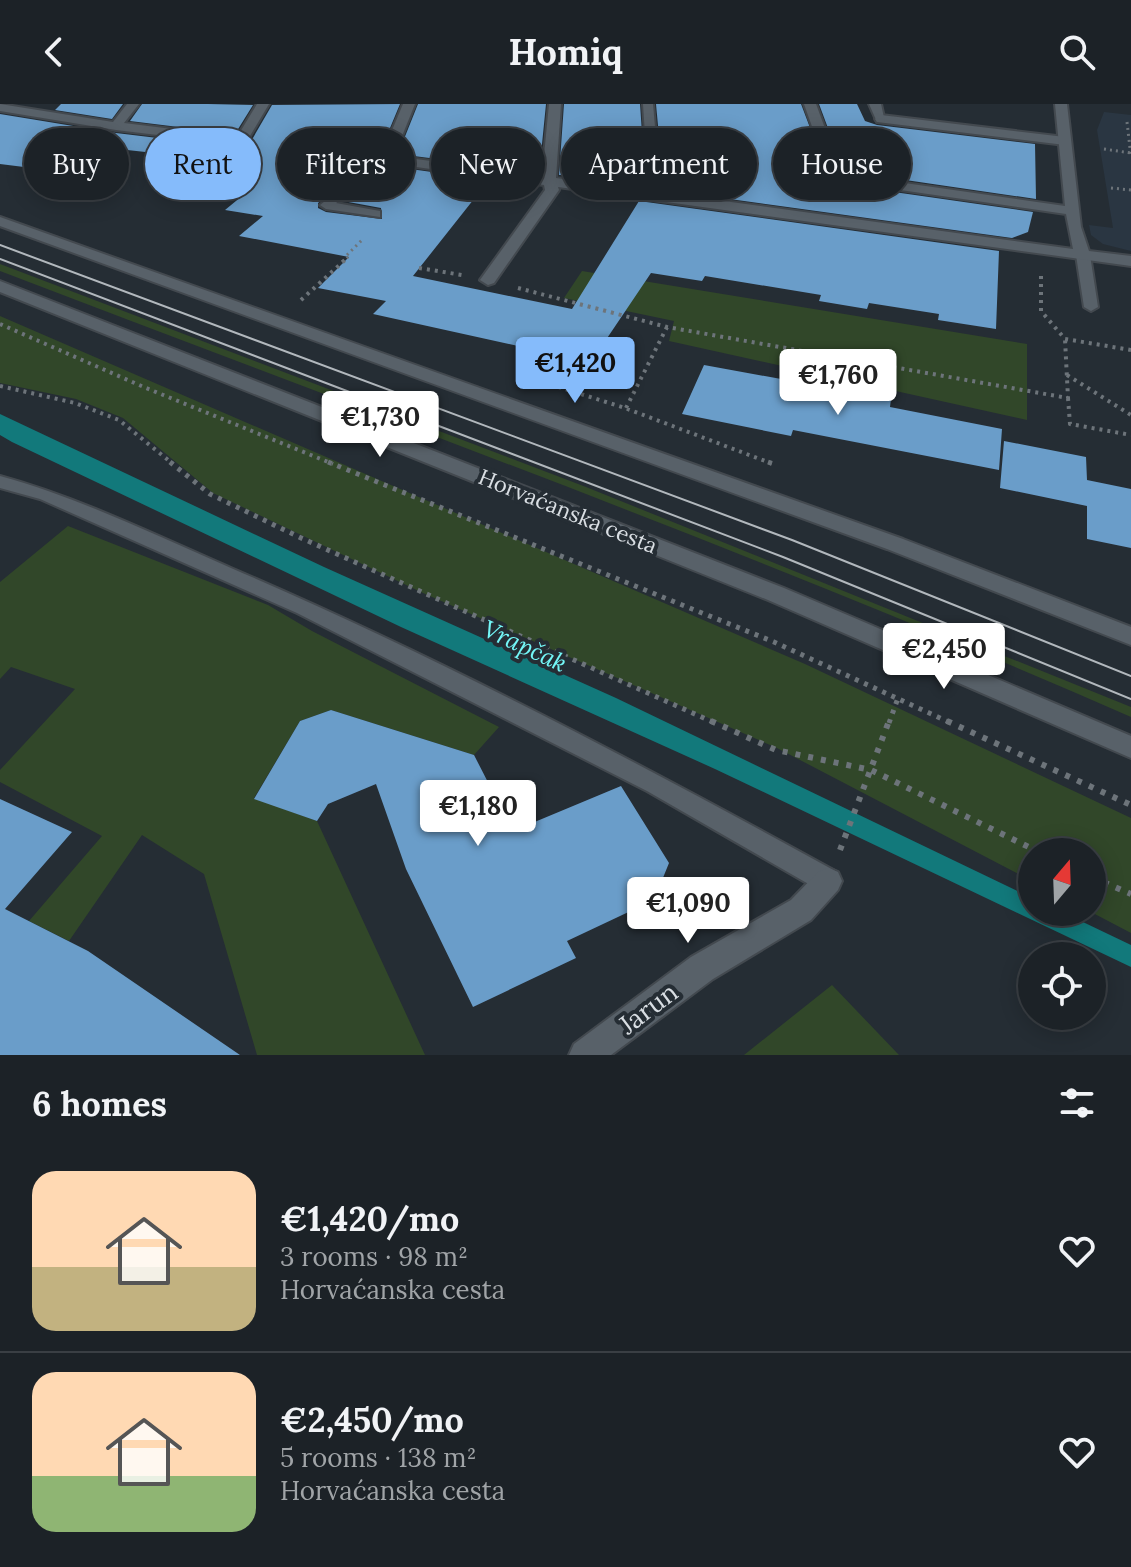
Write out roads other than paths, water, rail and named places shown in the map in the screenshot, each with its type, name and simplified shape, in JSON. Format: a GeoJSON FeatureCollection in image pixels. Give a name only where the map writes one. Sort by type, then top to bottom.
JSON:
{"type":"FeatureCollection","features":[{"type":"Feature","properties":{"kind":"street"},"geometry":{"type":"LineString","coordinates":[[116,126],[133,104]]}},
{"type":"Feature","properties":{"kind":"street"},"geometry":{"type":"LineString","coordinates":[[0,107],[116,126],[241,141],[263,104]]}},
{"type":"Feature","properties":{"kind":"street"},"geometry":{"type":"LineString","coordinates":[[399,128],[409,104]]}},
{"type":"Feature","properties":{"kind":"street"},"geometry":{"type":"LineString","coordinates":[[488,280],[552,190],[548,173],[555,104]]}},
{"type":"Feature","properties":{"kind":"street"},"geometry":{"type":"LineString","coordinates":[[810,104],[836,177],[1073,211]]}},
{"type":"Feature","properties":{"kind":"street"},"geometry":{"type":"LineString","coordinates":[[875,104],[881,119],[1065,141]]}},
{"type":"Feature","properties":{"kind":"street"},"geometry":{"type":"LineString","coordinates":[[1061,104],[1074,227],[1083,255]]}},
{"type":"Feature","properties":{"kind":"street"},"geometry":{"type":"LineString","coordinates":[[415,163],[561,182]]}},
{"type":"Feature","properties":{"kind":"street"},"geometry":{"type":"LineString","coordinates":[[691,200],[1131,261]]}},
{"type":"Feature","properties":{"kind":"street"},"geometry":{"type":"LineString","coordinates":[[0,221],[895,544],[1131,636]]}},
{"type":"Feature","properties":{"kind":"street","name":"Horvaćanska cesta"},"geometry":{"type":"LineString","coordinates":[[0,286],[776,594],[1131,747]]}},
{"type":"Feature","properties":{"kind":"street","name":"Jarun"},"geometry":{"type":"LineString","coordinates":[[585,1055],[702,968],[801,910],[828,881]]}},
{"type":"Feature","properties":{"kind":"lane"},"geometry":{"type":"LineString","coordinates":[[648,104],[650,128]]}},
{"type":"Feature","properties":{"kind":"lane"},"geometry":{"type":"LineString","coordinates":[[333,200],[326,205],[375,214]]}},
{"type":"Feature","properties":{"kind":"lane"},"geometry":{"type":"LineString","coordinates":[[1083,255],[1091,307]]}},
{"type":"Feature","properties":{"kind":"lane"},"geometry":{"type":"LineString","coordinates":[[0,482],[46,495],[304,608],[655,784],[828,881]]}},
{"type":"Feature","properties":{"kind":"water"},"geometry":{"type":"Polygon","coordinates":[[[0,414],[324,567],[616,698],[1018,891],[1018,913],[715,769],[401,627],[0,435],[0,414]]]}},
{"type":"Feature","properties":{"kind":"water"},"geometry":{"type":"Polygon","coordinates":[[[1045,926],[1091,926],[1131,945],[1131,967],[1106,955],[1106,942],[1078,942],[1045,926]]]}},
{"type":"Feature","properties":{"kind":"tram line"},"geometry":{"type":"LineString","coordinates":[[0,245],[792,540],[1131,676]]}},
{"type":"Feature","properties":{"kind":"tram line"},"geometry":{"type":"LineString","coordinates":[[0,259],[783,557],[1131,699]]}},
{"type":"Feature","properties":{"kind":"water label","name":"Vrapčak"},"geometry":{"type":"Point","coordinates":[525,646]}}]}
